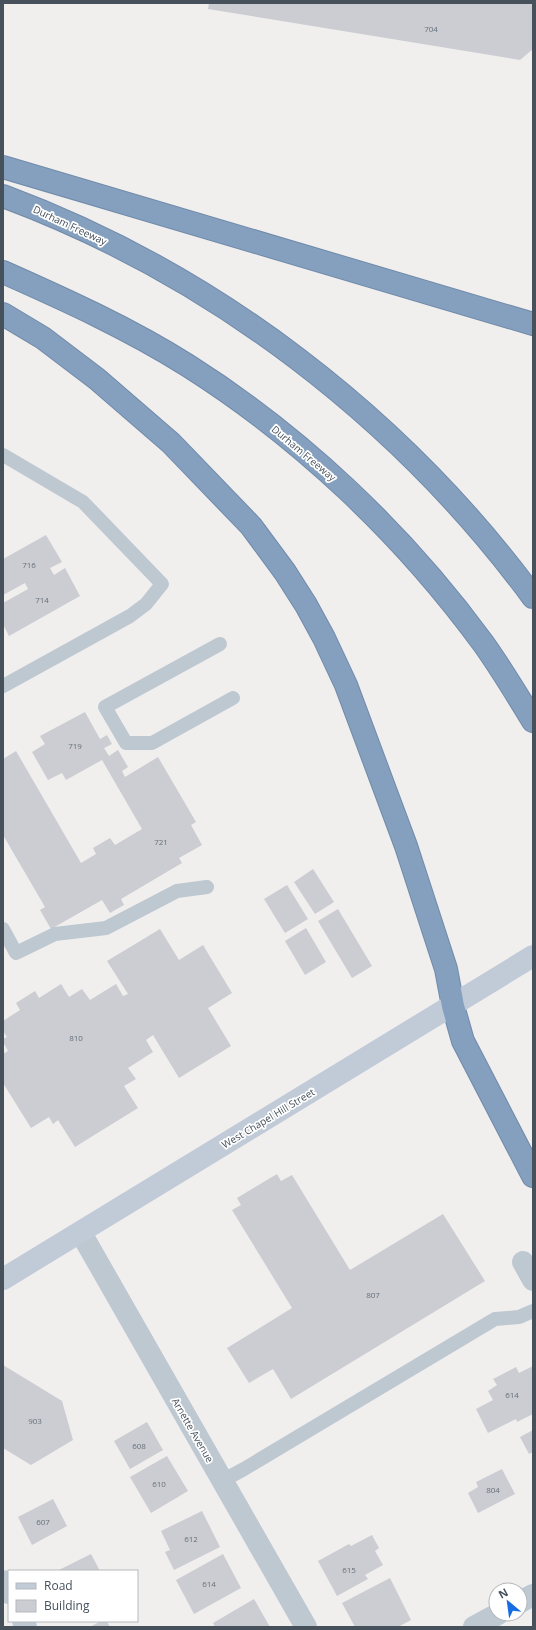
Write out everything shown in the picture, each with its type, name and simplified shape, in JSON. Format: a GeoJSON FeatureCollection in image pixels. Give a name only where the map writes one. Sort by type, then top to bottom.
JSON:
{"type":"FeatureCollection","features":[{"type":"Feature","properties":{"kind":"highway"},"geometry":{"type":"LineString","coordinates":[[3,167],[533,324]]}},
{"type":"Feature","properties":{"kind":"highway","name":"Durham Freeway"},"geometry":{"type":"LineString","coordinates":[[3,196],[41,210],[143,259],[249,324],[310,368],[360,409],[407,452],[453,499],[510,566],[533,597]]}},
{"type":"Feature","properties":{"kind":"highway","name":"Durham Freeway"},"geometry":{"type":"LineString","coordinates":[[3,272],[74,303],[135,335],[187,365],[247,406],[301,449],[348,491],[384,527],[444,592],[484,644],[533,721]]}},
{"type":"Feature","properties":{"kind":"highway"},"geometry":{"type":"LineString","coordinates":[[3,314],[43,338],[97,378],[171,443],[250,526],[285,572],[306,605],[324,638],[346,685],[408,853],[446,969],[452,1006],[463,1041],[533,1176]]}},
{"type":"Feature","properties":{"kind":"main road","name":"West Chapel Hill Street"},"geometry":{"type":"LineString","coordinates":[[3,1279],[533,956]]}},
{"type":"Feature","properties":{"kind":"street","name":"Arnette Avenue"},"geometry":{"type":"LineString","coordinates":[[81,1232],[306,1627]]}},
{"type":"Feature","properties":{"kind":"street"},"geometry":{"type":"LineString","coordinates":[[3,1581],[8,1591]]}},
{"type":"Feature","properties":{"kind":"street"},"geometry":{"type":"LineString","coordinates":[[474,1627],[488,1619]]}},
{"type":"Feature","properties":{"kind":"lane"},"geometry":{"type":"LineString","coordinates":[[3,456],[83,502],[162,584],[146,604],[130,616],[3,686]]}},
{"type":"Feature","properties":{"kind":"lane"},"geometry":{"type":"LineString","coordinates":[[220,644],[105,707],[126,743],[152,743],[233,698]]}},
{"type":"Feature","properties":{"kind":"lane"},"geometry":{"type":"LineString","coordinates":[[3,929],[16,953],[56,934],[106,928],[178,891],[207,887]]}},
{"type":"Feature","properties":{"kind":"lane"},"geometry":{"type":"LineString","coordinates":[[222,1480],[244,1469],[495,1319],[519,1317],[533,1311]]}},
{"type":"Feature","properties":{"kind":"building"},"geometry":{"type":"Polygon","coordinates":[[[209,3],[533,3],[533,49],[520,60],[208,9],[209,3]]]}},
{"type":"Feature","properties":{"kind":"building"},"geometry":{"type":"Polygon","coordinates":[[[46,535],[62,562],[50,568],[54,575],[65,568],[80,596],[9,636],[3,624],[3,603],[28,589],[25,583],[3,595],[3,559],[46,535]]]}},
{"type":"Feature","properties":{"kind":"building"},"geometry":{"type":"Polygon","coordinates":[[[85,712],[100,739],[107,735],[112,744],[104,748],[109,756],[118,750],[128,767],[122,771],[125,777],[158,757],[196,822],[191,825],[202,845],[179,858],[182,863],[121,899],[124,905],[110,913],[102,900],[51,929],[40,910],[45,907],[3,835],[3,759],[16,751],[81,863],[96,854],[93,848],[110,838],[115,845],[142,829],[102,760],[66,780],[62,773],[48,780],[32,752],[45,744],[40,736],[85,712]]]}},
{"type":"Feature","properties":{"kind":"building"},"geometry":{"type":"Polygon","coordinates":[[[313,869],[334,902],[315,914],[294,882],[313,869]]]}},
{"type":"Feature","properties":{"kind":"building"},"geometry":{"type":"Polygon","coordinates":[[[287,885],[308,919],[285,933],[264,899],[287,885]]]}},
{"type":"Feature","properties":{"kind":"building"},"geometry":{"type":"Polygon","coordinates":[[[338,909],[372,966],[352,978],[318,921],[338,909]]]}},
{"type":"Feature","properties":{"kind":"building"},"geometry":{"type":"Polygon","coordinates":[[[306,928],[326,962],[305,975],[285,941],[306,928]]]}},
{"type":"Feature","properties":{"kind":"building"},"geometry":{"type":"Polygon","coordinates":[[[160,929],[179,960],[203,945],[232,993],[208,1008],[231,1046],[179,1078],[153,1035],[146,1040],[153,1052],[128,1068],[136,1079],[124,1086],[138,1108],[75,1147],[58,1120],[53,1124],[49,1117],[31,1128],[3,1083],[3,1054],[8,1051],[3,1042],[3,1039],[7,1037],[3,1031],[3,1021],[20,1010],[16,1003],[35,991],[39,998],[61,984],[69,997],[82,989],[90,1000],[116,984],[123,996],[128,994],[107,961],[160,929]]]}},
{"type":"Feature","properties":{"kind":"building"},"geometry":{"type":"Polygon","coordinates":[[[277,1174],[281,1181],[292,1175],[350,1270],[443,1214],[485,1281],[291,1399],[273,1369],[249,1383],[227,1348],[292,1308],[232,1210],[241,1205],[237,1198],[277,1174]]]}},
{"type":"Feature","properties":{"kind":"building"},"geometry":{"type":"Polygon","coordinates":[[[3,1365],[62,1401],[73,1440],[31,1465],[3,1448],[3,1365]]]}},
{"type":"Feature","properties":{"kind":"building"},"geometry":{"type":"Polygon","coordinates":[[[533,1366],[533,1414],[517,1422],[516,1419],[488,1433],[476,1409],[493,1400],[488,1391],[497,1385],[493,1379],[516,1367],[519,1373],[533,1366]]]}},
{"type":"Feature","properties":{"kind":"building"},"geometry":{"type":"Polygon","coordinates":[[[147,1422],[163,1450],[130,1469],[114,1441],[147,1422]]]}},
{"type":"Feature","properties":{"kind":"building"},"geometry":{"type":"Polygon","coordinates":[[[533,1430],[533,1452],[529,1454],[520,1437],[533,1430]]]}},
{"type":"Feature","properties":{"kind":"building"},"geometry":{"type":"Polygon","coordinates":[[[167,1456],[188,1491],[151,1513],[130,1477],[167,1456]]]}},
{"type":"Feature","properties":{"kind":"building"},"geometry":{"type":"Polygon","coordinates":[[[502,1469],[515,1494],[478,1513],[468,1493],[478,1487],[476,1482],[502,1469]]]}},
{"type":"Feature","properties":{"kind":"building"},"geometry":{"type":"Polygon","coordinates":[[[53,1499],[67,1526],[32,1545],[18,1517],[53,1499]]]}},
{"type":"Feature","properties":{"kind":"building"},"geometry":{"type":"Polygon","coordinates":[[[202,1511],[220,1547],[174,1570],[165,1552],[170,1550],[161,1531],[202,1511]]]}},
{"type":"Feature","properties":{"kind":"building"},"geometry":{"type":"Polygon","coordinates":[[[372,1535],[379,1548],[375,1551],[383,1565],[365,1575],[368,1579],[337,1596],[318,1561],[349,1544],[351,1546],[372,1535]]]}},
{"type":"Feature","properties":{"kind":"building"},"geometry":{"type":"Polygon","coordinates":[[[91,1554],[99,1570],[59,1570],[91,1554]]]}},
{"type":"Feature","properties":{"kind":"building"},"geometry":{"type":"Polygon","coordinates":[[[223,1554],[241,1588],[194,1614],[176,1580],[223,1554]]]}},
{"type":"Feature","properties":{"kind":"building"},"geometry":{"type":"Polygon","coordinates":[[[390,1578],[411,1620],[398,1627],[355,1627],[342,1603],[390,1578]]]}},
{"type":"Feature","properties":{"kind":"building"},"geometry":{"type":"Polygon","coordinates":[[[254,1599],[270,1627],[215,1627],[213,1623],[254,1599]]]}},
{"type":"Feature","properties":{"kind":"building"},"geometry":{"type":"Polygon","coordinates":[[[99,1622],[108,1622],[110,1627],[90,1627],[99,1622]]]}}]}
